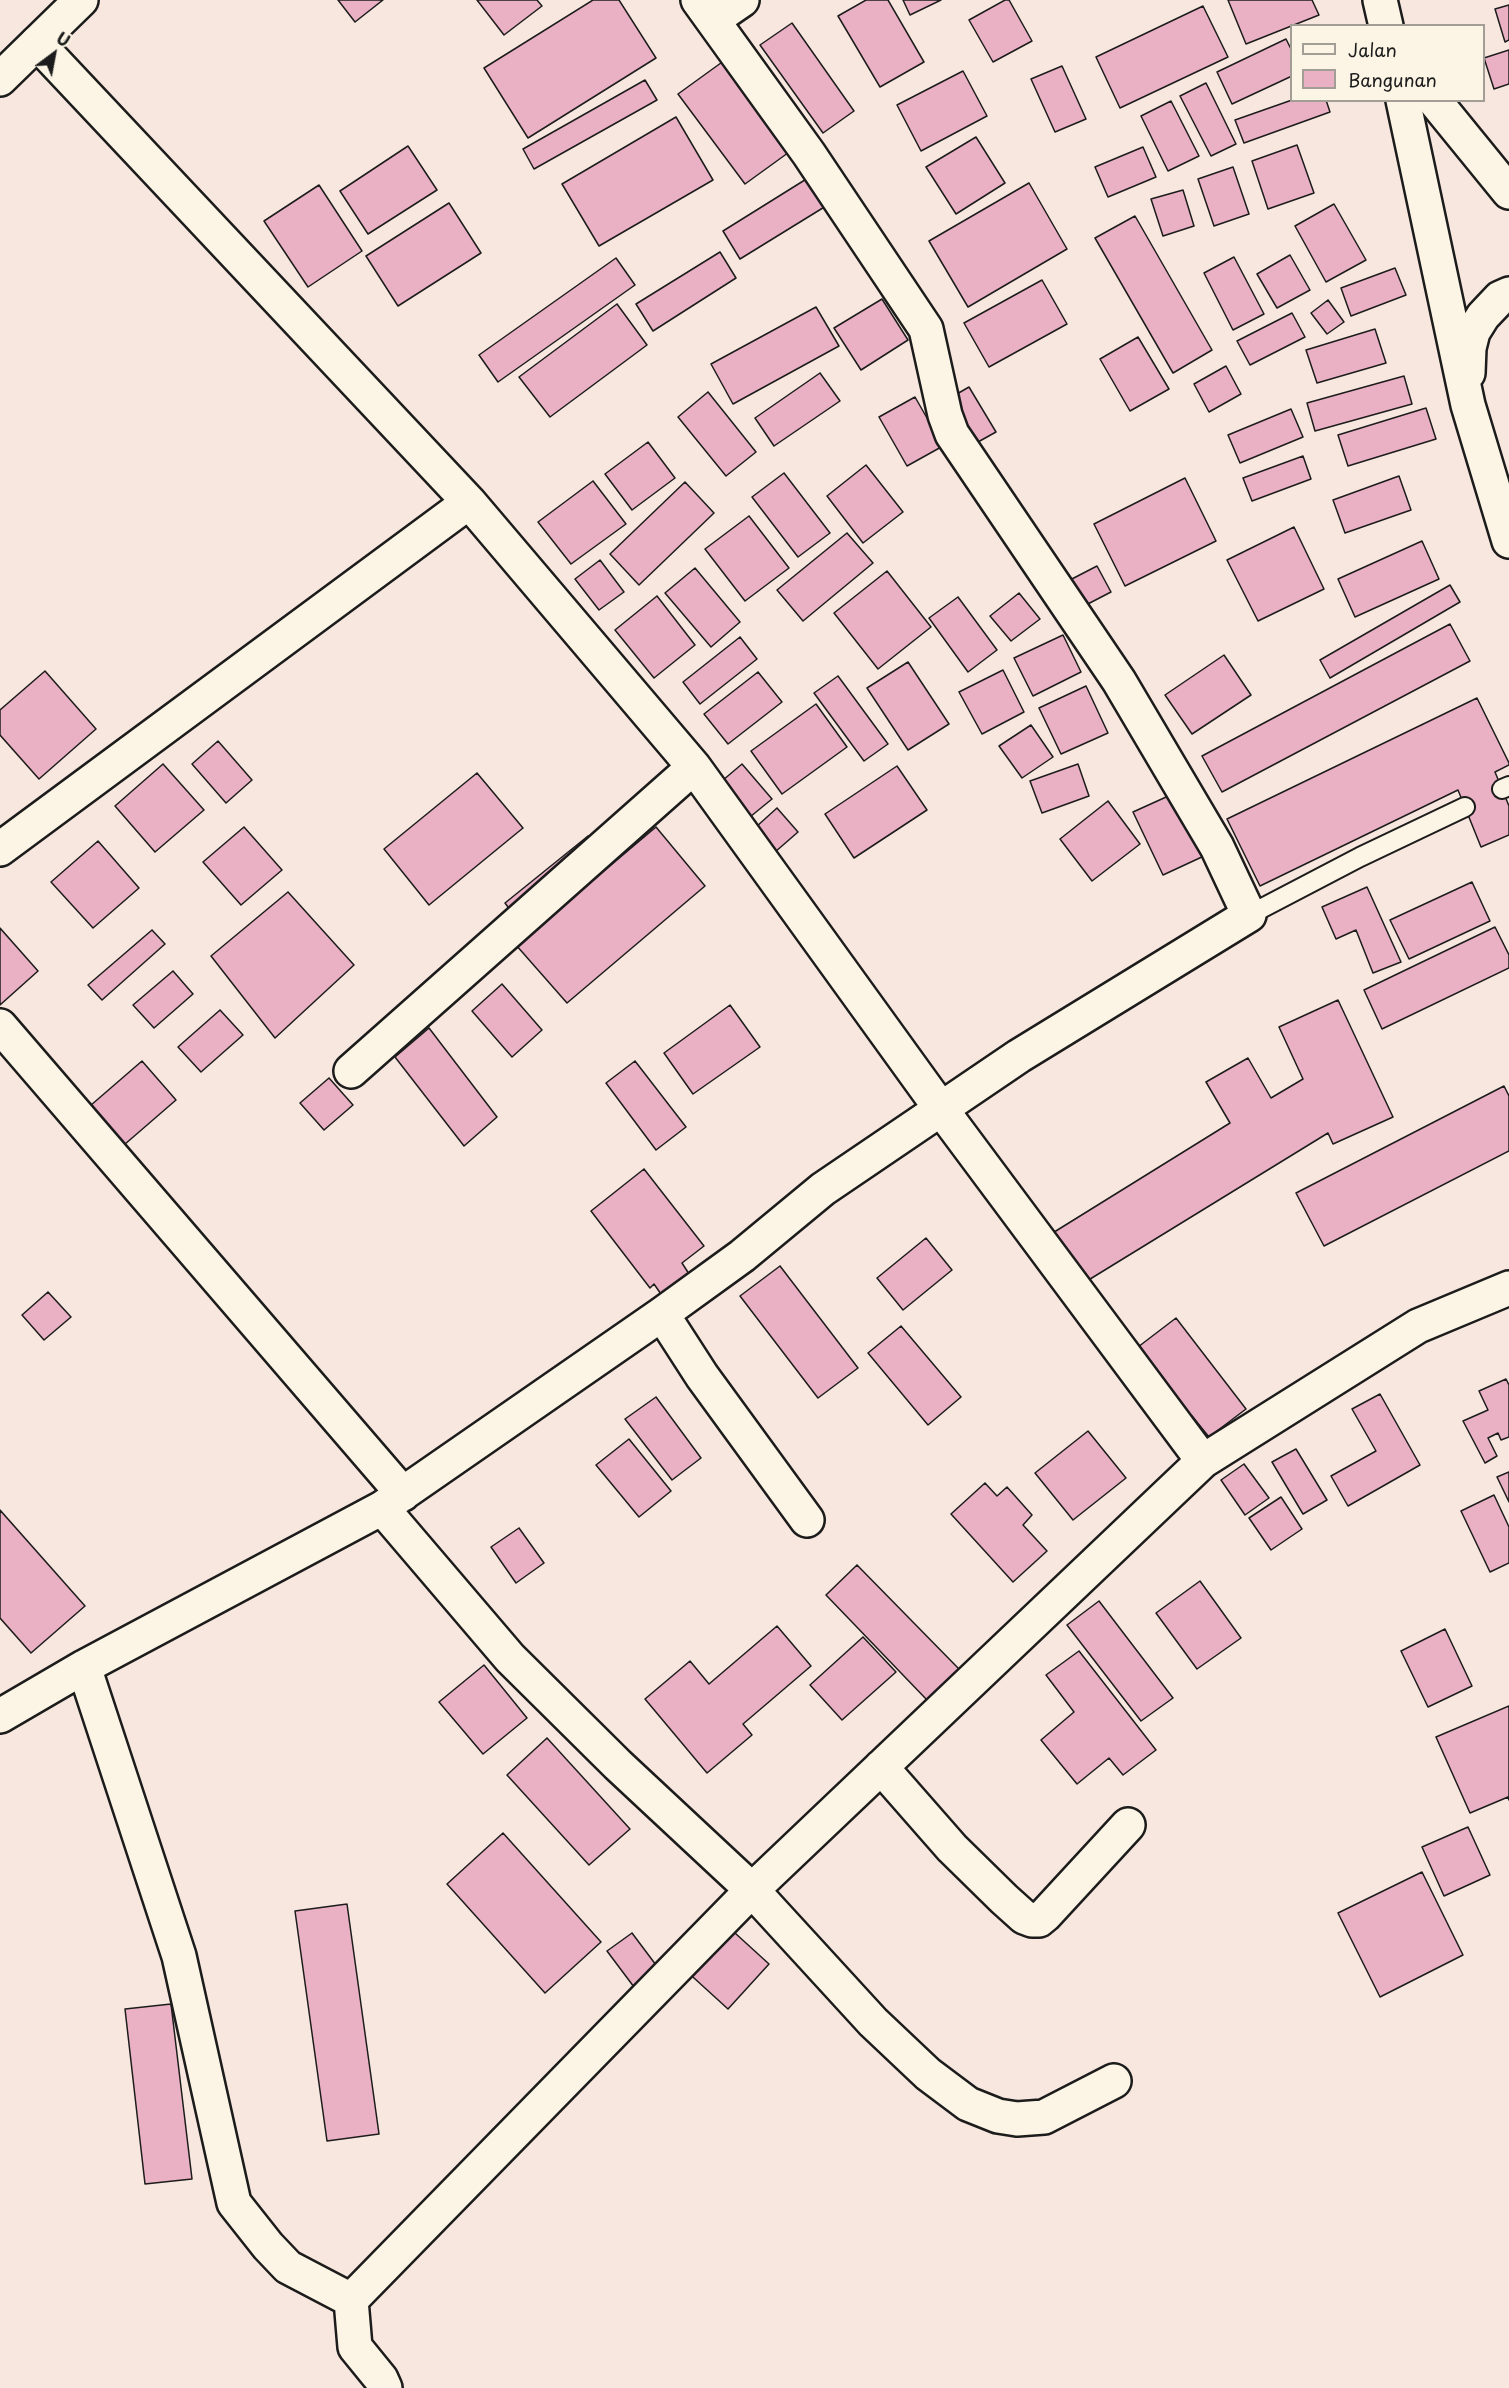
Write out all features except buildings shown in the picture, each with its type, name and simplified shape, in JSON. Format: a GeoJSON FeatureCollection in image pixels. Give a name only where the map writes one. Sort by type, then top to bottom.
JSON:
{"type":"FeatureCollection","features":[{"type":"Feature","properties":{"kind":"main road"},"geometry":{"type":"LineString","coordinates":[[0,79],[81,0]]}},
{"type":"Feature","properties":{"kind":"main road"},"geometry":{"type":"LineString","coordinates":[[0,1716],[84,1667],[393,1501],[662,1314],[742,1256],[823,1189],[941,1108],[1018,1056],[1249,915],[1217,847],[1119,681],[951,434],[926,329],[809,154],[706,10],[742,0]]}},
{"type":"Feature","properties":{"kind":"main road"},"geometry":{"type":"LineString","coordinates":[[1380,0],[1386,24]]}},
{"type":"Feature","properties":{"kind":"main road"},"geometry":{"type":"LineString","coordinates":[[37,43],[470,502],[694,767],[941,1108],[1203,1461]]}},
{"type":"Feature","properties":{"kind":"main road"},"geometry":{"type":"LineString","coordinates":[[1403,102],[1468,405],[1509,541]]}},
{"type":"Feature","properties":{"kind":"main road"},"geometry":{"type":"LineString","coordinates":[[1436,102],[1509,192]]}},
{"type":"Feature","properties":{"kind":"main road"},"geometry":{"type":"LineString","coordinates":[[1468,405],[1469,348],[1473,332],[1483,316],[1500,298],[1509,294]]}},
{"type":"Feature","properties":{"kind":"main road"},"geometry":{"type":"LineString","coordinates":[[0,849],[470,502]]}},
{"type":"Feature","properties":{"kind":"main road"},"geometry":{"type":"LineString","coordinates":[[351,1071],[694,767]]}},
{"type":"Feature","properties":{"kind":"main road"},"geometry":{"type":"LineString","coordinates":[[0,1026],[393,1501],[510,1658],[618,1765],[752,1890],[873,2022],[928,2074],[968,2104],[1008,2118],[1044,2117],[1114,2081]]}},
{"type":"Feature","properties":{"kind":"main road"},"geometry":{"type":"LineString","coordinates":[[385,2388],[381,2379],[355,2347],[351,2300],[752,1890],[1203,1461],[1418,1326],[1509,1288]]}},
{"type":"Feature","properties":{"kind":"main road"},"geometry":{"type":"LineString","coordinates":[[662,1314],[702,1376],[807,1520]]}},
{"type":"Feature","properties":{"kind":"main road"},"geometry":{"type":"LineString","coordinates":[[84,1667],[179,1956],[234,2203],[288,2267],[351,2300]]}},
{"type":"Feature","properties":{"kind":"main road"},"geometry":{"type":"LineString","coordinates":[[880,1767],[952,1848],[1004,1899],[1024,1917],[1032,1920],[1039,1920],[1045,1915],[1128,1825]]}},
{"type":"Feature","properties":{"kind":"lane"},"geometry":{"type":"LineString","coordinates":[[1249,915],[1360,857],[1465,807]]}}]}
